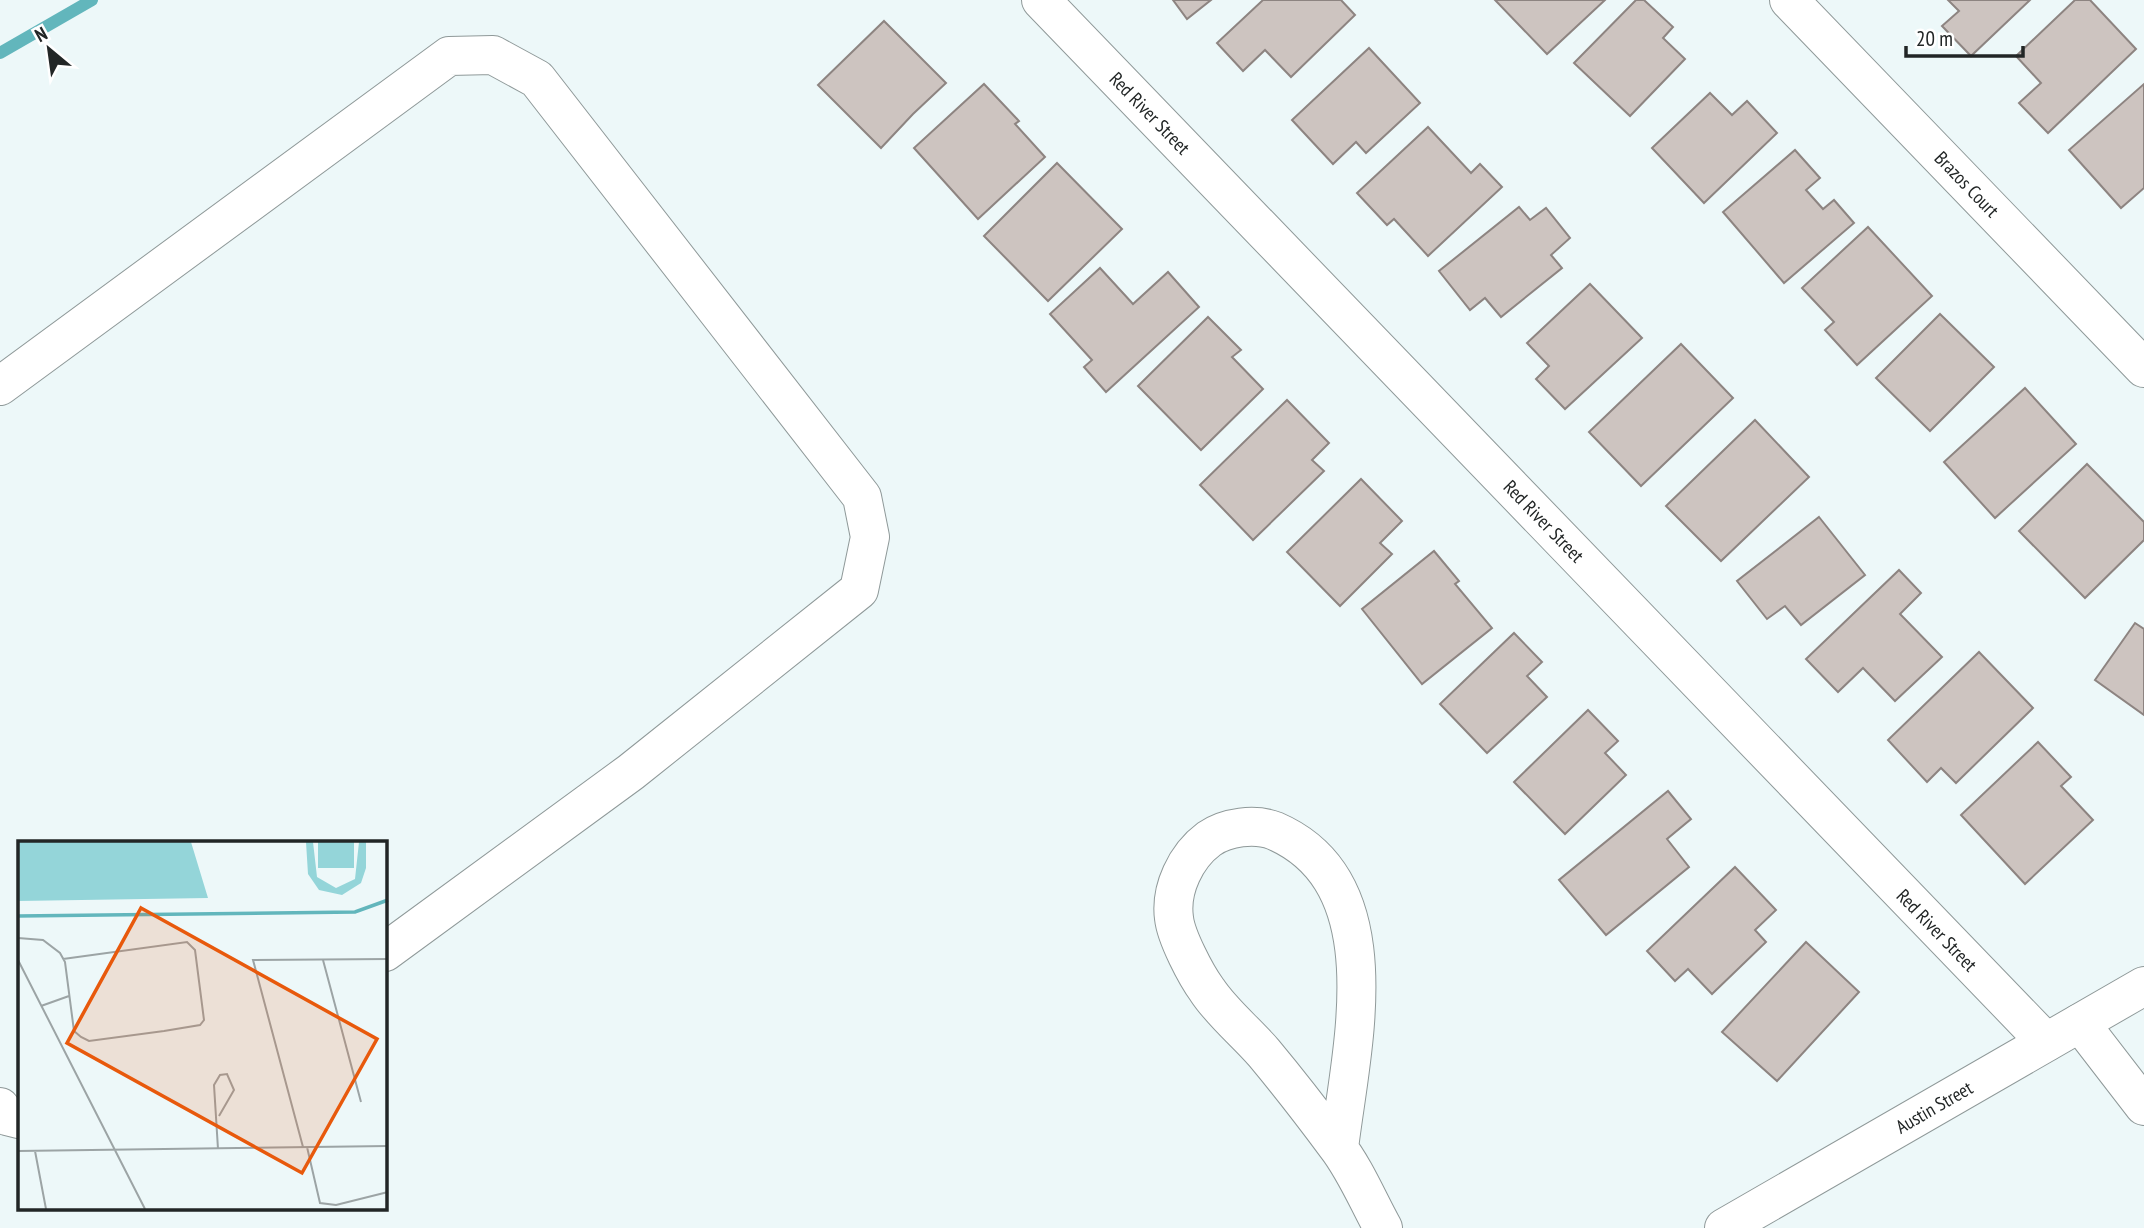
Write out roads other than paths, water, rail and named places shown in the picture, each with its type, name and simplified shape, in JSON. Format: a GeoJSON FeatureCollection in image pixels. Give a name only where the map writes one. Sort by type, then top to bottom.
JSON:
{"type":"FeatureCollection","features":[{"type":"Feature","properties":{"kind":"street","name":"Red River Street"},"geometry":{"type":"LineString","coordinates":[[1041,0],[2046,1042]]}},
{"type":"Feature","properties":{"kind":"street","name":"Brazos Court"},"geometry":{"type":"LineString","coordinates":[[1790,0],[2144,368]]}},
{"type":"Feature","properties":{"kind":"street"},"geometry":{"type":"LineString","coordinates":[[0,386],[449,56],[493,55],[537,79],[862,497],[870,537],[859,590],[631,772],[387,951]]}},
{"type":"Feature","properties":{"kind":"street"},"geometry":{"type":"LineString","coordinates":[[1339,1148],[1356,1018],[1355,944],[1346,911],[1334,884],[1316,860],[1293,839],[1267,828],[1239,827],[1210,838],[1188,859],[1176,889],[1174,918],[1187,954],[1207,991],[1263,1052],[1339,1148],[1383,1228]]}},
{"type":"Feature","properties":{"kind":"street","name":"Austin Street"},"geometry":{"type":"LineString","coordinates":[[1724,1228],[2144,986]]}},
{"type":"Feature","properties":{"kind":"street"},"geometry":{"type":"LineString","coordinates":[[2080,1023],[2144,1106]]}},
{"type":"Feature","properties":{"kind":"street"},"geometry":{"type":"LineString","coordinates":[[0,1107],[7,1116],[18,1119]]}},
{"type":"Feature","properties":{"kind":"waterway"},"geometry":{"type":"LineString","coordinates":[[0,53],[92,0]]}}]}
